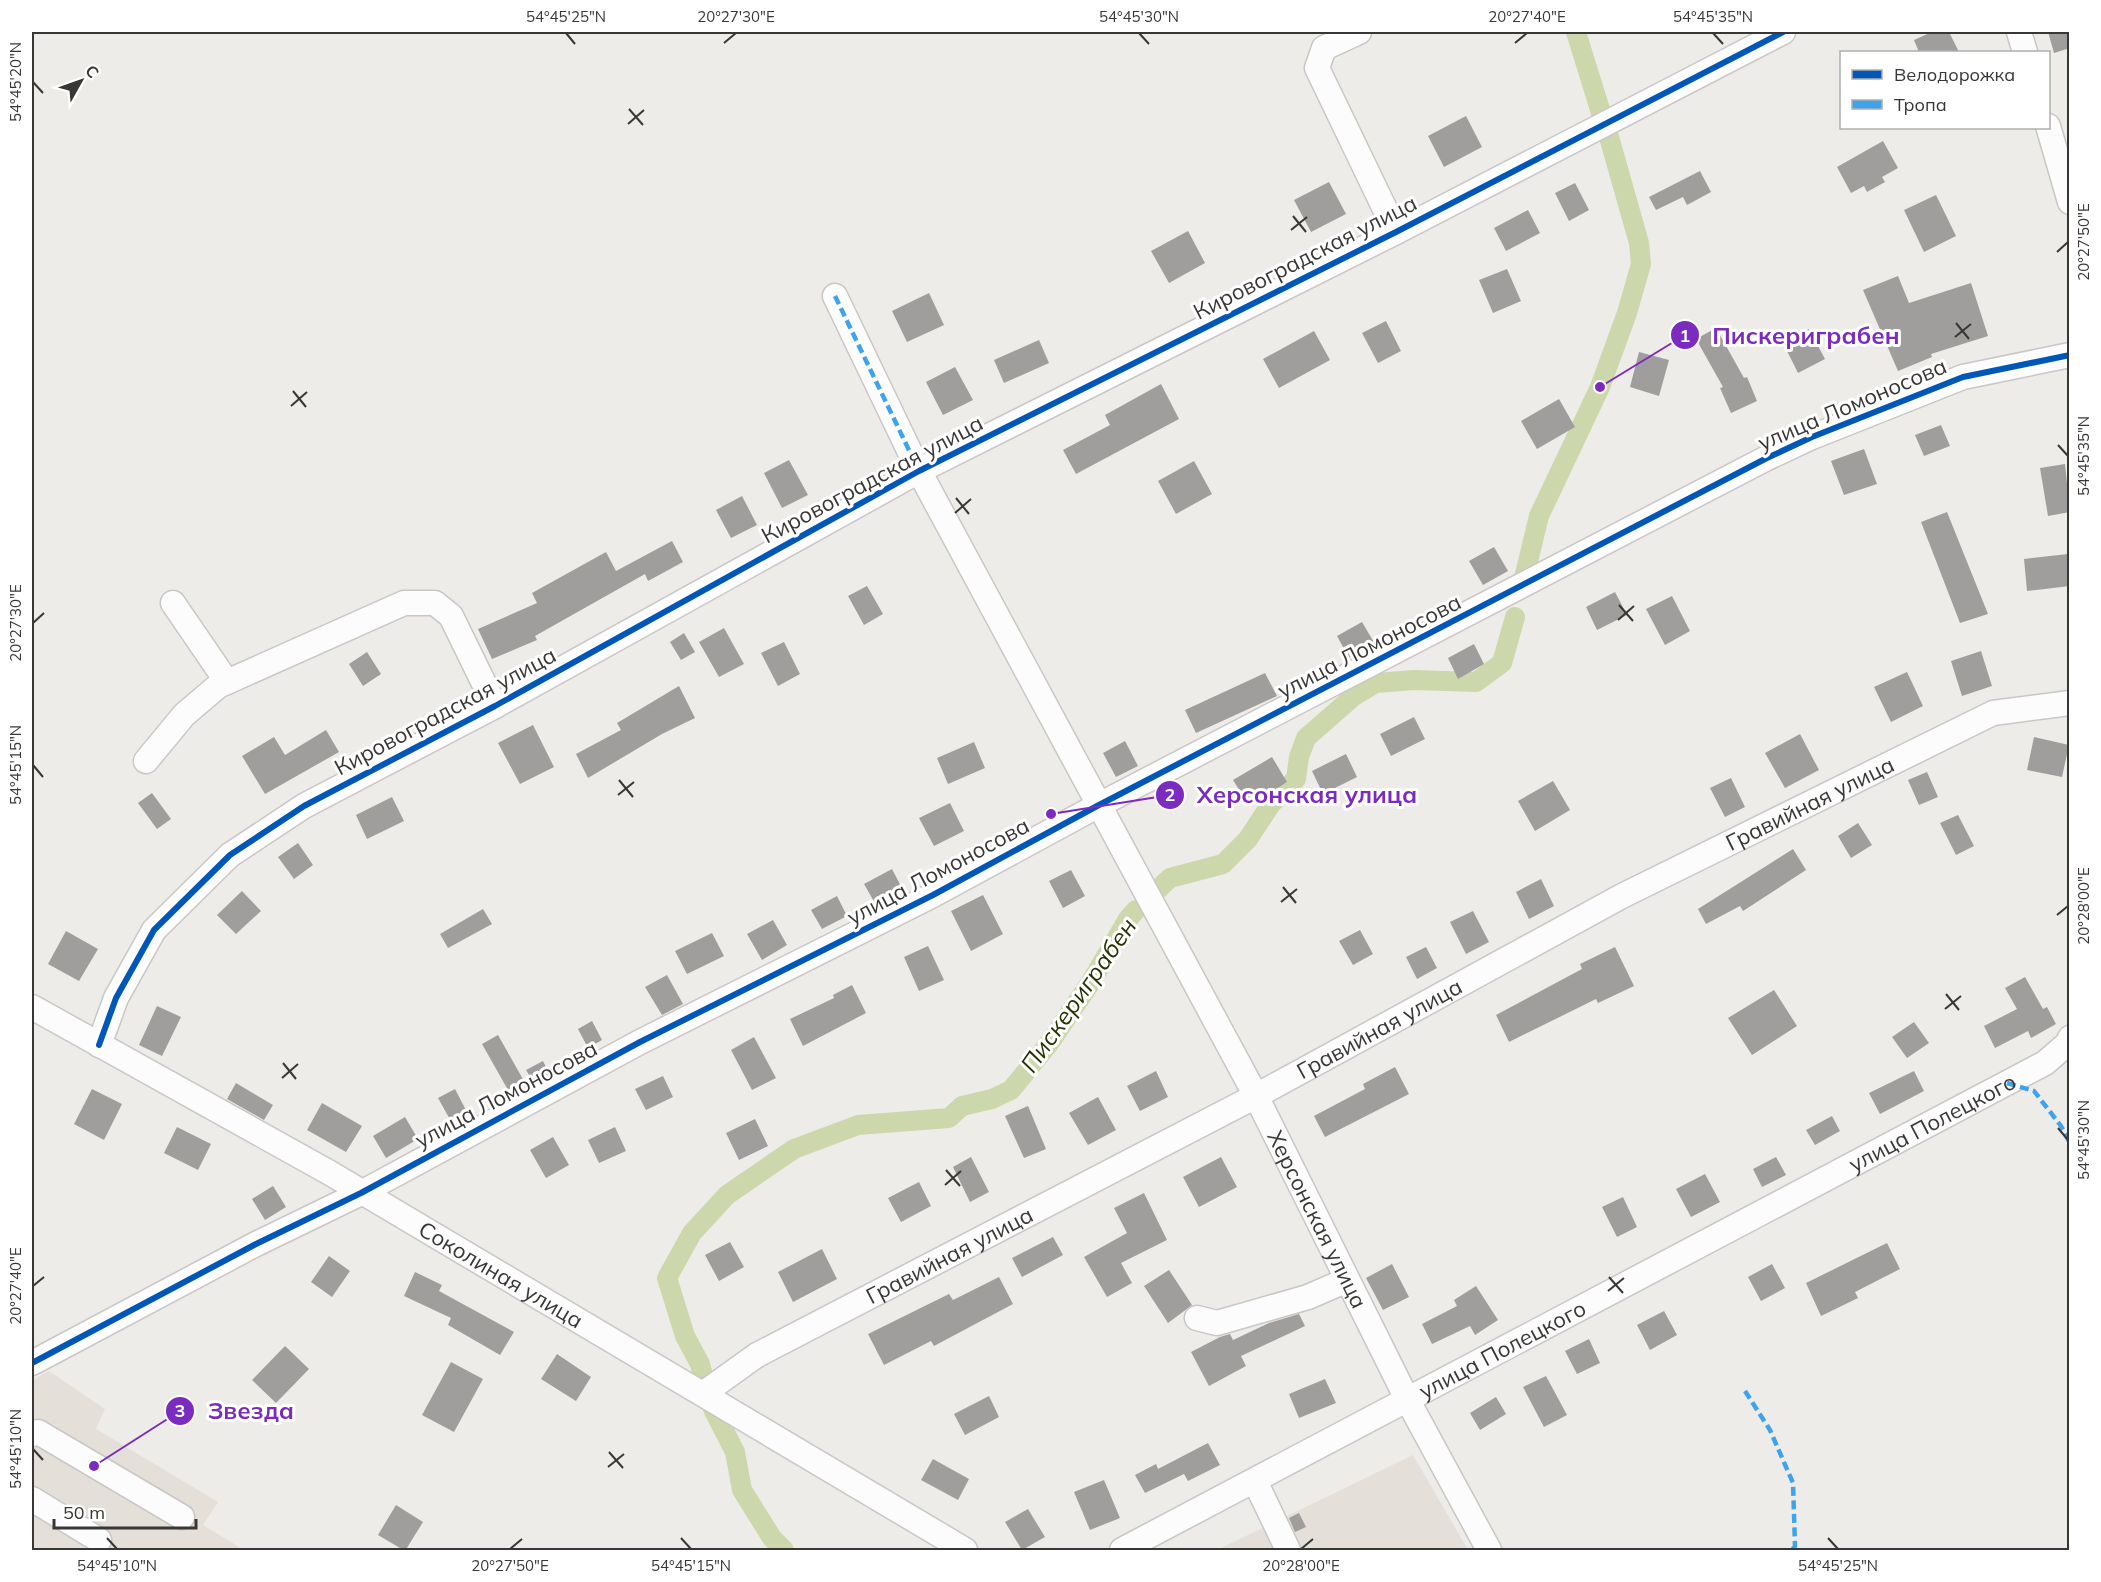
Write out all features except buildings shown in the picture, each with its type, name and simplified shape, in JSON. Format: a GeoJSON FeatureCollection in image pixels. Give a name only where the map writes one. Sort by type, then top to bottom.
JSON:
{"type":"FeatureCollection","features":[{"type":"Feature","properties":{"kind":"street"},"geometry":{"type":"LineString","coordinates":[[1359,32],[1324,48],[1317,68],[1396,232]]}},
{"type":"Feature","properties":{"kind":"street","name":"Кировоградская улица"},"geometry":{"type":"LineString","coordinates":[[99,1045],[116,998],[154,930],[230,855],[304,806],[495,706],[919,471],[1396,232],[1783,32]]}},
{"type":"Feature","properties":{"kind":"street"},"geometry":{"type":"LineString","coordinates":[[2019,32],[2025,51]]}},
{"type":"Feature","properties":{"kind":"street"},"geometry":{"type":"LineString","coordinates":[[2050,129],[2070,202]]}},
{"type":"Feature","properties":{"kind":"street","name":"Херсонская улица"},"geometry":{"type":"LineString","coordinates":[[835,296],[919,471],[1256,1096],[1407,1399],[1489,1551]]}},
{"type":"Feature","properties":{"kind":"street","name":"улица Ломоносова"},"geometry":{"type":"LineString","coordinates":[[32,1363],[256,1244],[361,1193],[640,1042],[912,905],[1099,805],[1803,441],[1963,377],[2070,355]]}},
{"type":"Feature","properties":{"kind":"street"},"geometry":{"type":"LineString","coordinates":[[146,761],[184,715],[218,686],[404,603],[422,601],[435,603],[451,616],[495,706]]}},
{"type":"Feature","properties":{"kind":"street"},"geometry":{"type":"LineString","coordinates":[[174,603],[227,682]]}},
{"type":"Feature","properties":{"kind":"street","name":"Гравийная улица"},"geometry":{"type":"LineString","coordinates":[[704,1393],[757,1355],[1256,1096],[1622,896],[1993,713],[2070,703]]}},
{"type":"Feature","properties":{"kind":"street","name":"Соколиная улица"},"geometry":{"type":"LineString","coordinates":[[32,1007],[330,1173],[704,1393],[965,1551]]}},
{"type":"Feature","properties":{"kind":"street","name":"улица Полецкого"},"geometry":{"type":"LineString","coordinates":[[1122,1551],[2045,1063],[2067,1044],[2070,1038]]}},
{"type":"Feature","properties":{"kind":"street"},"geometry":{"type":"LineString","coordinates":[[1197,1318],[1217,1323],[1308,1297],[1347,1280]]}},
{"type":"Feature","properties":{"kind":"street"},"geometry":{"type":"LineString","coordinates":[[32,1434],[39,1432],[182,1517]]}},
{"type":"Feature","properties":{"kind":"street"},"geometry":{"type":"LineString","coordinates":[[1255,1481],[1288,1551]]}},
{"type":"Feature","properties":{"kind":"street"},"geometry":{"type":"LineString","coordinates":[[32,1499],[99,1540]]}},
{"type":"Feature","properties":{"kind":"shaded area"},"geometry":{"type":"Polygon","coordinates":[[[49,1371],[105,1409],[96,1429],[218,1502],[203,1525],[244,1550],[32,1550],[32,1380],[49,1371]]]}},
{"type":"Feature","properties":{"kind":"shaded area"},"geometry":{"type":"Polygon","coordinates":[[[1413,1455],[1468,1550],[1217,1550],[1413,1455]]]}},
{"type":"Feature","properties":{"kind":"waterway","name":"Пискериграбен"},"geometry":{"type":"LineString","coordinates":[[1576,32],[1602,116]]}},
{"type":"Feature","properties":{"kind":"waterway","name":"Пискериграбен"},"geometry":{"type":"LineString","coordinates":[[1524,578],[1539,516],[1600,387],[1627,313],[1641,264],[1639,243],[1609,137]]}},
{"type":"Feature","properties":{"kind":"waterway","name":"Пискериграбен"},"geometry":{"type":"LineString","coordinates":[[1152,895],[1170,878],[1223,864],[1248,839],[1271,804],[1296,779],[1299,757],[1306,738],[1354,696],[1376,683],[1414,680],[1476,682],[1502,663],[1515,617]]}},
{"type":"Feature","properties":{"kind":"waterway","name":"Пискериграбен"},"geometry":{"type":"LineString","coordinates":[[705,1384],[700,1364],[685,1336],[667,1278],[692,1233],[727,1195],[794,1149],[858,1125],[949,1118],[962,1106],[992,1099],[1011,1090],[1048,1045],[1136,910]]}},
{"type":"Feature","properties":{"kind":"waterway","name":"Пискериграбен"},"geometry":{"type":"LineString","coordinates":[[713,1409],[735,1452],[742,1490],[772,1538],[784,1550]]}},
{"type":"Feature","properties":{"kind":"marked path"},"geometry":{"type":"LineString","coordinates":[[835,296],[919,471]]}},
{"type":"Feature","properties":{"kind":"marked path"},"geometry":{"type":"LineString","coordinates":[[2007,1083],[2034,1091],[2061,1126],[2070,1143]]}},
{"type":"Feature","properties":{"kind":"marked path"},"geometry":{"type":"LineString","coordinates":[[1745,1391],[1770,1430],[1793,1483],[1795,1546],[1792,1550]]}},
{"type":"Feature","properties":{"kind":"cycle path"},"geometry":{"type":"LineString","coordinates":[[99,1045],[116,998],[154,930],[230,855],[304,806],[495,706],[919,471],[1396,232],[1783,32]]}},
{"type":"Feature","properties":{"kind":"cycle path"},"geometry":{"type":"LineString","coordinates":[[32,1363],[256,1244],[361,1193],[640,1042],[933,895],[1099,805],[1765,459],[1812,437],[1963,377],[2070,355]]}},
{"type":"Feature","properties":{"kind":"place","name":"Пискериграбен"},"geometry":{"type":"Point","coordinates":[1600,387]}},
{"type":"Feature","properties":{"kind":"place","name":"Херсонская улица"},"geometry":{"type":"Point","coordinates":[1051,814]}},
{"type":"Feature","properties":{"kind":"place","name":"Звезда"},"geometry":{"type":"Point","coordinates":[94,1466]}}]}
